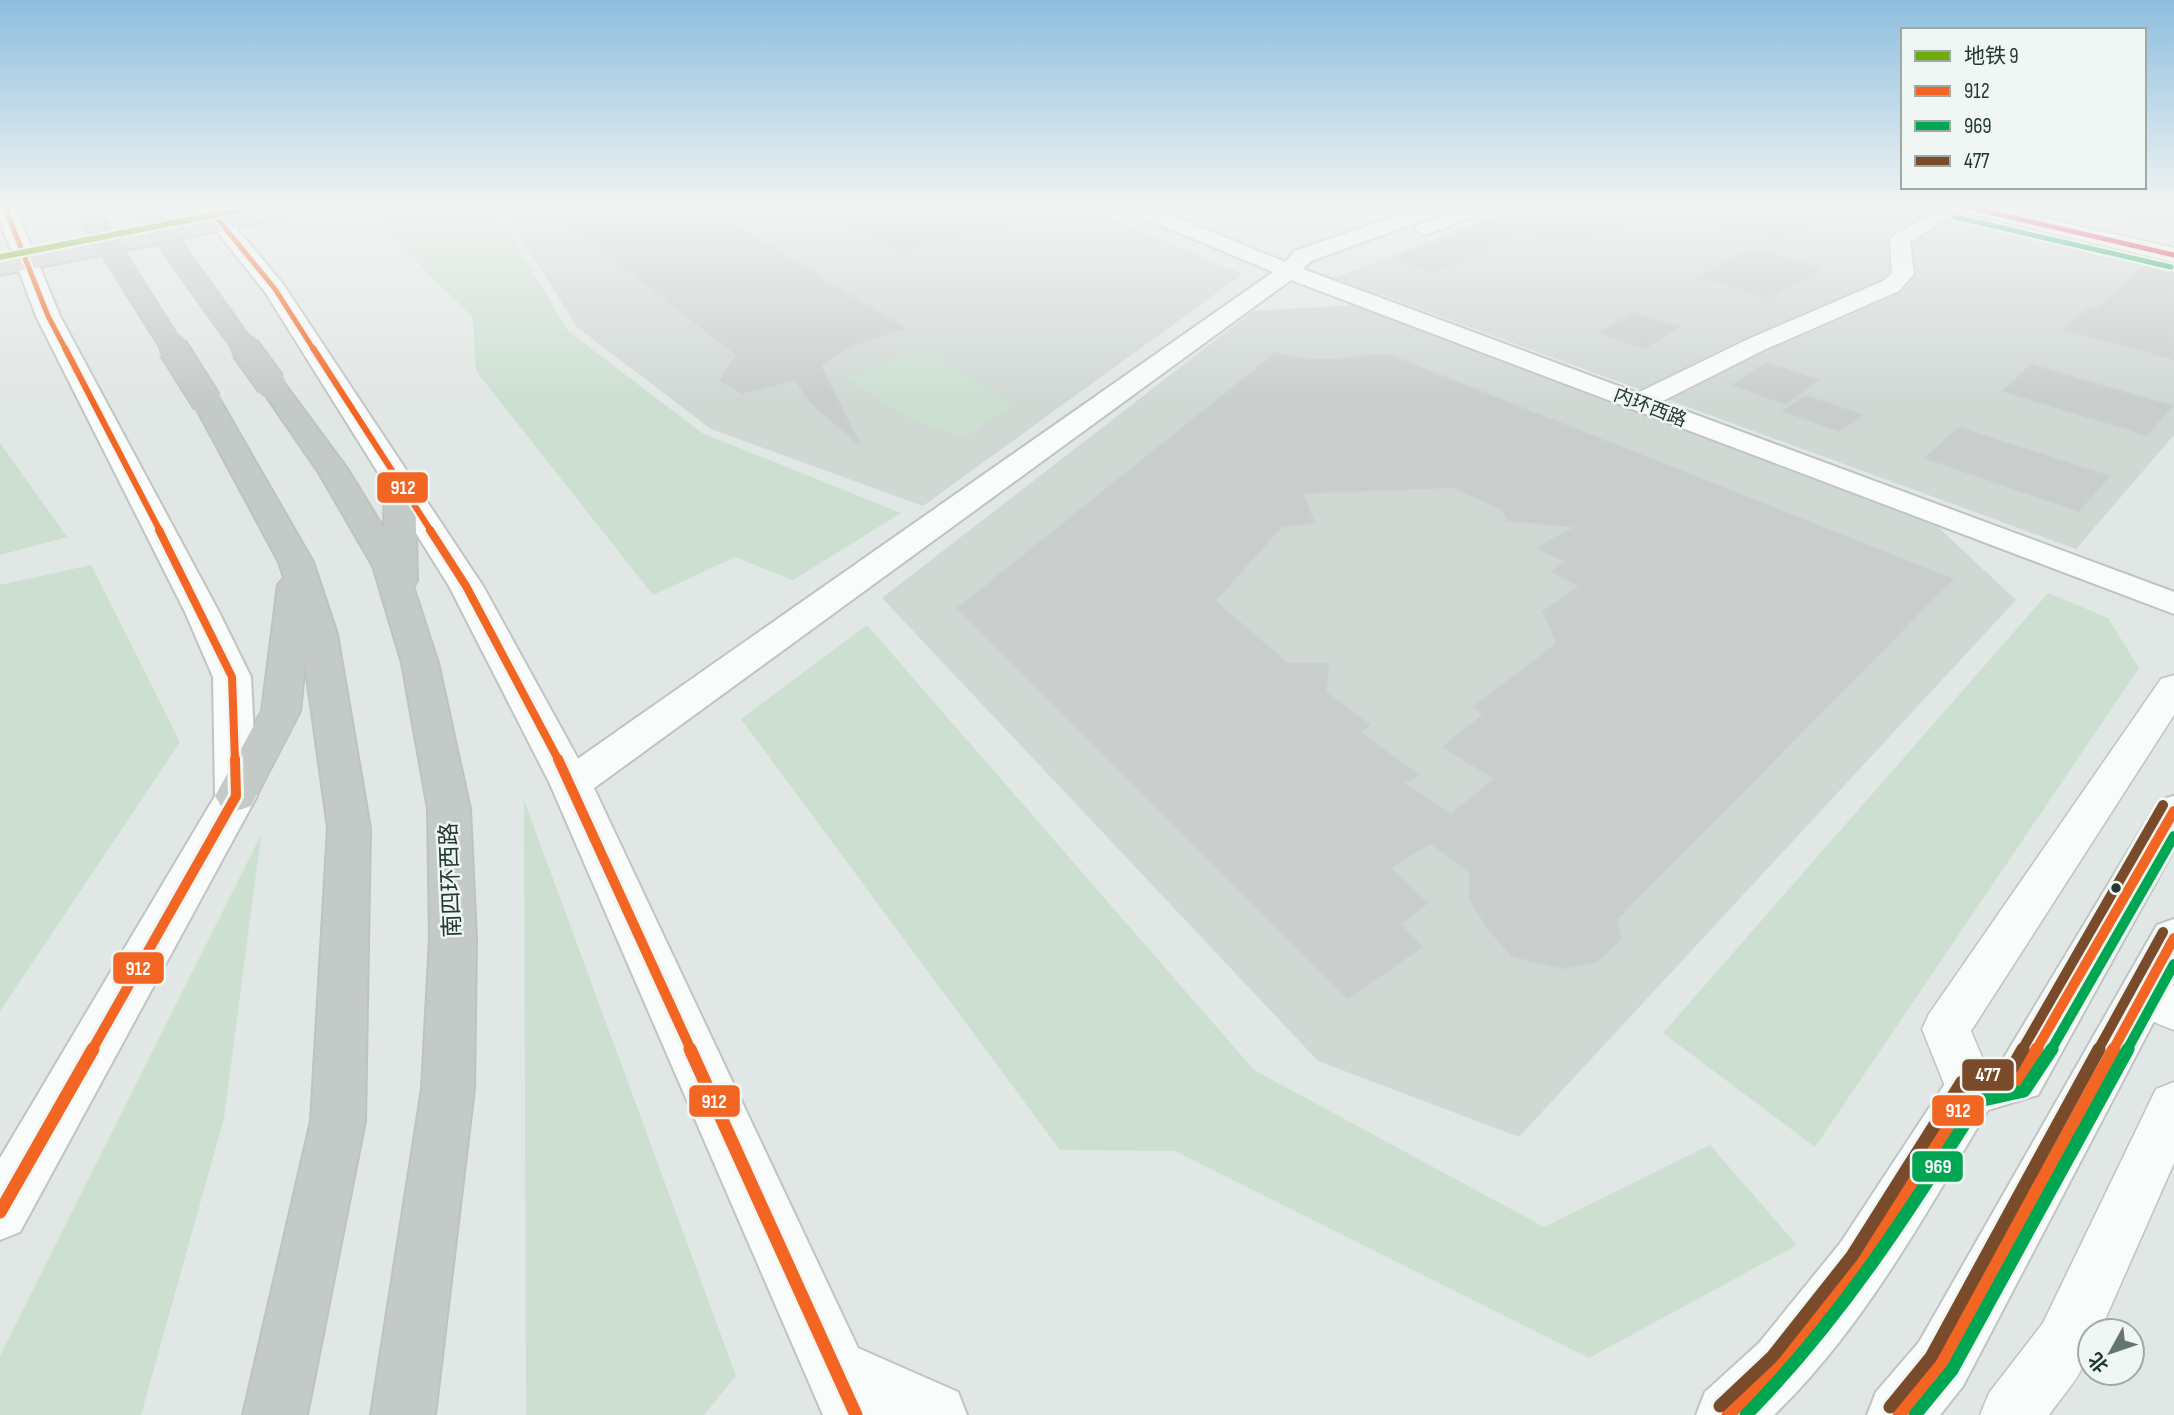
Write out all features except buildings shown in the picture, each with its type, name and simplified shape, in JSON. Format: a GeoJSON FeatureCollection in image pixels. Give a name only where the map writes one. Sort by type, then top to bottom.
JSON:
{"type":"FeatureCollection","features":[{"type":"Feature","properties":{"kind":"highway"},"geometry":{"type":"LineString","coordinates":[[125,271],[207,402],[296,562],[319,634],[348,828],[338,1121],[275,1415]]}},
{"type":"Feature","properties":{"kind":"highway","name":"南四环西路"},"geometry":{"type":"LineString","coordinates":[[190,271],[333,470],[390,566],[420,663],[449,809],[453,939],[447,1090],[403,1415]]}},
{"type":"Feature","properties":{"kind":"highway"},"geometry":{"type":"LineString","coordinates":[[400,483],[400,597]]}},
{"type":"Feature","properties":{"kind":"highway"},"geometry":{"type":"LineString","coordinates":[[236,796],[281,711],[291,636],[296,562]]}},
{"type":"Feature","properties":{"kind":"main road"},"geometry":{"type":"LineString","coordinates":[[0,1212],[236,796],[232,677],[202,612],[48,316],[20,271]]}},
{"type":"Feature","properties":{"kind":"main road"},"geometry":{"type":"LineString","coordinates":[[260,271],[275,289],[466,586],[571,784],[840,1400],[935,1415]]}},
{"type":"Feature","properties":{"kind":"main road"},"geometry":{"type":"LineString","coordinates":[[571,784],[1289,271]]}},
{"type":"Feature","properties":{"kind":"main road","name":"内环西路"},"geometry":{"type":"LineString","coordinates":[[1289,271],[2174,604]]}},
{"type":"Feature","properties":{"kind":"main road"},"geometry":{"type":"LineString","coordinates":[[1728,1415],[1781,1365],[1861,1263],[1971,1090],[2020,1079],[2174,811]]}},
{"type":"Feature","properties":{"kind":"main road"},"geometry":{"type":"LineString","coordinates":[[1899,1415],[1941,1364],[2159,1001],[2174,938]]}},
{"type":"Feature","properties":{"kind":"street"},"geometry":{"type":"LineString","coordinates":[[1638,403],[1755,345],[1891,286],[1903,271]]}},
{"type":"Feature","properties":{"kind":"street"},"geometry":{"type":"LineString","coordinates":[[1971,1090],[1946,1029],[2174,687]]}},
{"type":"Feature","properties":{"kind":"street"},"geometry":{"type":"LineString","coordinates":[[2011,1415],[2064,1344],[2174,1105]]}},
{"type":"Feature","properties":{"kind":"shaded area"},"geometry":{"type":"Polygon","coordinates":[[[542,271],[1236,271],[1243,274],[923,506],[711,429],[577,327],[542,271]]]}},
{"type":"Feature","properties":{"kind":"shaded area"},"geometry":{"type":"Polygon","coordinates":[[[1353,271],[2174,271],[2174,435],[2076,549],[1335,278],[1353,271]]]}},
{"type":"Feature","properties":{"kind":"shaded area"},"geometry":{"type":"Polygon","coordinates":[[[1355,305],[1938,527],[2016,600],[1519,1137],[1318,1061],[882,598],[1253,311],[1355,305]]]}},
{"type":"Feature","properties":{"kind":"green space"},"geometry":{"type":"Polygon","coordinates":[[[426,271],[532,271],[568,331],[702,433],[901,513],[793,580],[735,557],[653,595],[476,371],[473,318],[426,271]]]}},
{"type":"Feature","properties":{"kind":"green space"},"geometry":{"type":"Polygon","coordinates":[[[926,348],[1012,404],[967,437],[918,423],[846,378],[926,348]]]}},
{"type":"Feature","properties":{"kind":"green space"},"geometry":{"type":"Polygon","coordinates":[[[0,443],[67,537],[0,555],[0,443]]]}},
{"type":"Feature","properties":{"kind":"green space"},"geometry":{"type":"Polygon","coordinates":[[[91,565],[180,742],[0,1011],[0,585],[91,565]]]}},
{"type":"Feature","properties":{"kind":"green space"},"geometry":{"type":"Polygon","coordinates":[[[2048,593],[2108,618],[2139,668],[1815,1147],[1663,1033],[2048,593]]]}},
{"type":"Feature","properties":{"kind":"green space"},"geometry":{"type":"Polygon","coordinates":[[[867,625],[1254,1070],[1544,1227],[1710,1145],[1797,1245],[1589,1358],[1175,1151],[1060,1150],[741,719],[867,625]]]}},
{"type":"Feature","properties":{"kind":"green space"},"geometry":{"type":"Polygon","coordinates":[[[524,800],[736,1376],[704,1415],[526,1415],[524,800]]]}},
{"type":"Feature","properties":{"kind":"green space"},"geometry":{"type":"Polygon","coordinates":[[[261,835],[224,1118],[141,1415],[0,1415],[0,1356],[261,835]]]}},
{"type":"Feature","properties":{"kind":"transit line","name":"912"},"geometry":{"type":"LineString","coordinates":[[0,1212],[236,796],[232,677],[202,612],[48,316],[30,271]]}},
{"type":"Feature","properties":{"kind":"transit line","name":"912"},"geometry":{"type":"LineString","coordinates":[[260,271],[275,289],[466,586],[571,784],[856,1415]]}},
{"type":"Feature","properties":{"kind":"transit line","name":"477"},"geometry":{"type":"LineString","coordinates":[[1720,1406],[1772,1357],[1852,1256],[1962,1082],[2012,1068],[2163,805]]}},
{"type":"Feature","properties":{"kind":"transit line","name":"912"},"geometry":{"type":"LineString","coordinates":[[1728,1415],[1781,1365],[1862,1263],[1971,1090],[2020,1079],[2174,811]]}},
{"type":"Feature","properties":{"kind":"transit line","name":"969"},"geometry":{"type":"LineString","coordinates":[[1746,1415],[1781,1380],[1844,1305],[1900,1225],[1979,1101],[2024,1091],[2030,1086],[2174,836]]}},
{"type":"Feature","properties":{"kind":"transit line","name":"477"},"geometry":{"type":"LineString","coordinates":[[1890,1407],[1931,1357],[2163,932]]}},
{"type":"Feature","properties":{"kind":"transit line","name":"912"},"geometry":{"type":"LineString","coordinates":[[1899,1415],[1941,1364],[2174,938]]}},
{"type":"Feature","properties":{"kind":"transit line","name":"969"},"geometry":{"type":"LineString","coordinates":[[1915,1415],[1952,1370],[2174,964]]}}]}
